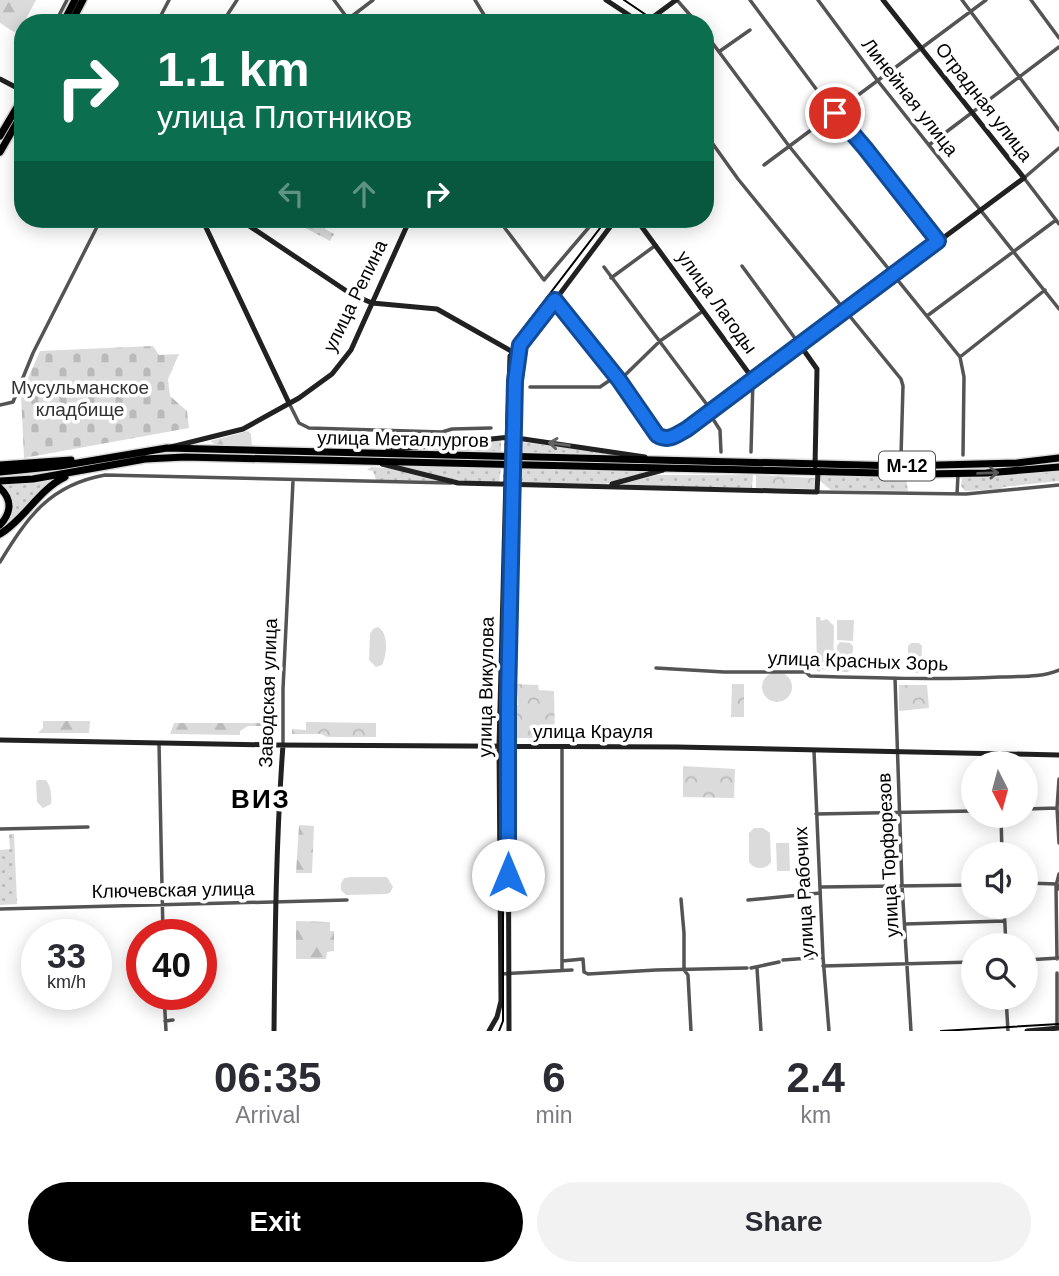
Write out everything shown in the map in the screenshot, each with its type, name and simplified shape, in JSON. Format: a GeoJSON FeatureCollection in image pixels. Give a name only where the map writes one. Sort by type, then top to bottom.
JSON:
{"type":"FeatureCollection","features":[{"type":"Feature","properties":{"kind":"main road"},"geometry":{"type":"LineString","coordinates":[[0,136],[14,112]]}},
{"type":"Feature","properties":{"kind":"main road"},"geometry":{"type":"LineString","coordinates":[[0,152],[14,128]]}},
{"type":"Feature","properties":{"kind":"main road","name":"улица Металлургов"},"geometry":{"type":"LineString","coordinates":[[0,481],[33,479],[167,448],[762,463],[816,469],[958,474],[1059,467]]}},
{"type":"Feature","properties":{"kind":"main road","name":"улица Металлургов"},"geometry":{"type":"LineString","coordinates":[[0,472],[185,457],[668,469],[968,465],[1059,458]]}},
{"type":"Feature","properties":{"kind":"main road"},"geometry":{"type":"LineString","coordinates":[[0,464],[66,460],[85,466]]}},
{"type":"Feature","properties":{"kind":"main road"},"geometry":{"type":"LineString","coordinates":[[1017,463],[1017,472]]}},
{"type":"Feature","properties":{"kind":"main road"},"geometry":{"type":"LineString","coordinates":[[0,537],[54,483],[85,466]]}},
{"type":"Feature","properties":{"kind":"main road"},"geometry":{"type":"LineString","coordinates":[[0,488],[9,504],[8,515],[0,525]]}},
{"type":"Feature","properties":{"kind":"street"},"geometry":{"type":"LineString","coordinates":[[334,0],[345,14]]}},
{"type":"Feature","properties":{"kind":"street"},"geometry":{"type":"LineString","coordinates":[[358,14],[373,0]]}},
{"type":"Feature","properties":{"kind":"street"},"geometry":{"type":"LineString","coordinates":[[606,0],[629,14]]}},
{"type":"Feature","properties":{"kind":"street"},"geometry":{"type":"LineString","coordinates":[[656,14],[676,0],[689,14]]}},
{"type":"Feature","properties":{"kind":"street"},"geometry":{"type":"LineString","coordinates":[[751,0],[835,113],[938,241]]}},
{"type":"Feature","properties":{"kind":"street","name":"Линейная улица"},"geometry":{"type":"LineString","coordinates":[[818,0],[1059,309]]}},
{"type":"Feature","properties":{"kind":"street","name":"Отрадная улица"},"geometry":{"type":"LineString","coordinates":[[883,0],[1057,222]]}},
{"type":"Feature","properties":{"kind":"street"},"geometry":{"type":"LineString","coordinates":[[962,0],[1059,130]]}},
{"type":"Feature","properties":{"kind":"street"},"geometry":{"type":"LineString","coordinates":[[764,164],[986,0]]}},
{"type":"Feature","properties":{"kind":"street"},"geometry":{"type":"LineString","coordinates":[[1031,0],[1059,38]]}},
{"type":"Feature","properties":{"kind":"street"},"geometry":{"type":"LineString","coordinates":[[720,52],[750,30]]}},
{"type":"Feature","properties":{"kind":"street"},"geometry":{"type":"LineString","coordinates":[[714,44],[789,146],[960,357],[964,377],[963,455]]}},
{"type":"Feature","properties":{"kind":"street"},"geometry":{"type":"LineString","coordinates":[[929,145],[1059,47]]}},
{"type":"Feature","properties":{"kind":"street"},"geometry":{"type":"LineString","coordinates":[[714,146],[738,179],[903,382],[901,456]]}},
{"type":"Feature","properties":{"kind":"street"},"geometry":{"type":"LineString","coordinates":[[555,300],[618,378],[657,435],[663,439],[670,438],[687,429],[981,211],[1059,148]]}},
{"type":"Feature","properties":{"kind":"street"},"geometry":{"type":"LineString","coordinates":[[927,316],[1057,222]]}},
{"type":"Feature","properties":{"kind":"street"},"geometry":{"type":"LineString","coordinates":[[0,405],[13,402],[33,353],[96,228]]}},
{"type":"Feature","properties":{"kind":"street"},"geometry":{"type":"LineString","coordinates":[[206,228],[299,423],[309,428],[442,432],[452,429],[491,428]]}},
{"type":"Feature","properties":{"kind":"street"},"geometry":{"type":"LineString","coordinates":[[252,228],[343,289],[372,303],[437,309],[516,353],[609,228]]}},
{"type":"Feature","properties":{"kind":"street","name":"улица Репина"},"geometry":{"type":"LineString","coordinates":[[129,462],[167,448],[243,429],[332,374],[351,350],[406,228]]}},
{"type":"Feature","properties":{"kind":"street"},"geometry":{"type":"LineString","coordinates":[[505,228],[544,280],[588,228]]}},
{"type":"Feature","properties":{"kind":"street","name":"улица Лагоды"},"geometry":{"type":"LineString","coordinates":[[643,228],[753,379],[751,452]]}},
{"type":"Feature","properties":{"kind":"street"},"geometry":{"type":"LineString","coordinates":[[611,278],[656,245]]}},
{"type":"Feature","properties":{"kind":"street"},"geometry":{"type":"LineString","coordinates":[[742,266],[817,369],[817,492]]}},
{"type":"Feature","properties":{"kind":"street"},"geometry":{"type":"LineString","coordinates":[[604,267],[710,410],[720,430],[721,452]]}},
{"type":"Feature","properties":{"kind":"street"},"geometry":{"type":"LineString","coordinates":[[960,357],[1045,290]]}},
{"type":"Feature","properties":{"kind":"street"},"geometry":{"type":"LineString","coordinates":[[530,387],[600,387],[618,378],[660,341],[704,310]]}},
{"type":"Feature","properties":{"kind":"street","name":"улица Викулова"},"geometry":{"type":"LineString","coordinates":[[509,1031],[509,746],[516,353]]}},
{"type":"Feature","properties":{"kind":"street","name":"улица Викулова"},"geometry":{"type":"LineString","coordinates":[[489,1031],[500,1007],[499,746],[505,484],[510,359],[516,353]]}},
{"type":"Feature","properties":{"kind":"street"},"geometry":{"type":"LineString","coordinates":[[442,432],[454,443]]}},
{"type":"Feature","properties":{"kind":"street"},"geometry":{"type":"LineString","coordinates":[[365,453],[454,443],[507,441],[514,438],[662,460]]}},
{"type":"Feature","properties":{"kind":"street"},"geometry":{"type":"LineString","coordinates":[[372,461],[458,483]]}},
{"type":"Feature","properties":{"kind":"street"},"geometry":{"type":"LineString","coordinates":[[606,486],[668,469]]}},
{"type":"Feature","properties":{"kind":"street"},"geometry":{"type":"LineString","coordinates":[[957,494],[958,474]]}},
{"type":"Feature","properties":{"kind":"street"},"geometry":{"type":"LineString","coordinates":[[0,562],[23,526],[54,493],[79,481],[105,475],[957,494],[1059,485]]}},
{"type":"Feature","properties":{"kind":"street","name":"Заводская улица"},"geometry":{"type":"LineString","coordinates":[[274,1031],[279,785],[284,745],[283,690],[293,481]]}},
{"type":"Feature","properties":{"kind":"street","name":"улица Красных Зорь"},"geometry":{"type":"LineString","coordinates":[[656,668],[714,672],[806,672],[810,676],[895,678],[1037,675],[1059,670]]}},
{"type":"Feature","properties":{"kind":"street","name":"улица Торфорезов"},"geometry":{"type":"LineString","coordinates":[[895,678],[902,885],[911,1031]]}},
{"type":"Feature","properties":{"kind":"street","name":"улица Крауля"},"geometry":{"type":"LineString","coordinates":[[0,740],[1059,755]]}},
{"type":"Feature","properties":{"kind":"street"},"geometry":{"type":"LineString","coordinates":[[159,743],[163,919]]}},
{"type":"Feature","properties":{"kind":"street"},"geometry":{"type":"LineString","coordinates":[[562,746],[562,970]]}},
{"type":"Feature","properties":{"kind":"street","name":"улица Рабочих"},"geometry":{"type":"LineString","coordinates":[[814,751],[823,965],[829,1031]]}},
{"type":"Feature","properties":{"kind":"street"},"geometry":{"type":"LineString","coordinates":[[1059,779],[1059,843]]}},
{"type":"Feature","properties":{"kind":"street"},"geometry":{"type":"LineString","coordinates":[[1038,809],[1057,808]]}},
{"type":"Feature","properties":{"kind":"street"},"geometry":{"type":"LineString","coordinates":[[816,814],[961,811]]}},
{"type":"Feature","properties":{"kind":"street"},"geometry":{"type":"LineString","coordinates":[[0,829],[88,827]]}},
{"type":"Feature","properties":{"kind":"street"},"geometry":{"type":"LineString","coordinates":[[1038,959],[1058,958],[1059,874]]}},
{"type":"Feature","properties":{"kind":"street"},"geometry":{"type":"LineString","coordinates":[[1038,884],[1058,887]]}},
{"type":"Feature","properties":{"kind":"street"},"geometry":{"type":"LineString","coordinates":[[820,887],[961,885]]}},
{"type":"Feature","properties":{"kind":"street"},"geometry":{"type":"LineString","coordinates":[[748,900],[820,893]]}},
{"type":"Feature","properties":{"kind":"street"},"geometry":{"type":"LineString","coordinates":[[681,899],[684,970],[688,975],[691,1031]]}},
{"type":"Feature","properties":{"kind":"street","name":"Ключевская улица"},"geometry":{"type":"LineString","coordinates":[[0,909],[346,900]]}},
{"type":"Feature","properties":{"kind":"street"},"geometry":{"type":"LineString","coordinates":[[905,924],[1005,921],[1006,933]]}},
{"type":"Feature","properties":{"kind":"street"},"geometry":{"type":"LineString","coordinates":[[562,961],[583,959],[584,972],[588,974],[752,968],[767,963],[823,957]]}},
{"type":"Feature","properties":{"kind":"street"},"geometry":{"type":"LineString","coordinates":[[823,965],[961,962]]}},
{"type":"Feature","properties":{"kind":"street"},"geometry":{"type":"LineString","coordinates":[[752,968],[761,1031]]}},
{"type":"Feature","properties":{"kind":"street"},"geometry":{"type":"LineString","coordinates":[[500,974],[572,970]]}},
{"type":"Feature","properties":{"kind":"street"},"geometry":{"type":"LineString","coordinates":[[1027,1031],[1058,1028],[1058,973]]}},
{"type":"Feature","properties":{"kind":"street"},"geometry":{"type":"LineString","coordinates":[[165,1010],[166,1031]]}},
{"type":"Feature","properties":{"kind":"street"},"geometry":{"type":"LineString","coordinates":[[1007,1010],[1008,1031]]}},
{"type":"Feature","properties":{"kind":"street"},"geometry":{"type":"LineString","coordinates":[[165,1021],[173,1020]]}},
{"type":"Feature","properties":{"kind":"green space"},"geometry":{"type":"Polygon","coordinates":[[[0,0],[36,0],[28,14],[14,14],[14,32],[0,23],[0,0]]]}},
{"type":"Feature","properties":{"kind":"green space"},"geometry":{"type":"Polygon","coordinates":[[[305,228],[325,228],[334,234],[330,241],[305,228]]]}},
{"type":"Feature","properties":{"kind":"green space","name":"Мусульманское кладбище"},"geometry":{"type":"Polygon","coordinates":[[[153,346],[159,355],[179,354],[168,379],[170,396],[187,411],[189,428],[24,458],[21,394],[40,351],[153,346]]]}},
{"type":"Feature","properties":{"kind":"green space"},"geometry":{"type":"Polygon","coordinates":[[[248,431],[251,434],[252,446],[216,445],[210,441],[248,431]]]}},
{"type":"Feature","properties":{"kind":"green space"},"geometry":{"type":"Polygon","coordinates":[[[501,440],[501,453],[397,451],[501,440]]]}},
{"type":"Feature","properties":{"kind":"green space"},"geometry":{"type":"Polygon","coordinates":[[[522,442],[634,456],[521,454],[522,442]]]}},
{"type":"Feature","properties":{"kind":"green space"},"geometry":{"type":"Polygon","coordinates":[[[397,466],[501,468],[499,482],[464,482],[397,466]]]}},
{"type":"Feature","properties":{"kind":"green space"},"geometry":{"type":"Polygon","coordinates":[[[371,467],[443,481],[376,480],[373,471],[367,470],[371,467]]]}},
{"type":"Feature","properties":{"kind":"green space"},"geometry":{"type":"Polygon","coordinates":[[[520,469],[645,472],[605,484],[524,483],[521,482],[520,469]]]}},
{"type":"Feature","properties":{"kind":"green space"},"geometry":{"type":"Polygon","coordinates":[[[1059,470],[1059,481],[965,491],[961,486],[965,476],[1006,476],[1059,470]]]}},
{"type":"Feature","properties":{"kind":"green space"},"geometry":{"type":"Polygon","coordinates":[[[656,475],[753,475],[752,488],[619,485],[656,475]]]}},
{"type":"Feature","properties":{"kind":"green space"},"geometry":{"type":"Polygon","coordinates":[[[756,475],[815,478],[814,489],[756,488],[756,475]]]}},
{"type":"Feature","properties":{"kind":"green space"},"geometry":{"type":"Polygon","coordinates":[[[820,475],[906,478],[908,491],[831,490],[820,481],[820,475]]]}},
{"type":"Feature","properties":{"kind":"green space"},"geometry":{"type":"Polygon","coordinates":[[[54,481],[0,530],[12,508],[10,497],[2,486],[54,481]]]}},
{"type":"Feature","properties":{"kind":"green space"},"geometry":{"type":"Polygon","coordinates":[[[816,617],[820,617],[821,621],[827,619],[834,626],[833,667],[821,669],[820,672],[817,671],[816,617]]]}},
{"type":"Feature","properties":{"kind":"green space"},"geometry":{"type":"Polygon","coordinates":[[[837,620],[854,620],[853,641],[837,640],[837,620]]]}},
{"type":"Feature","properties":{"kind":"green space"},"geometry":{"type":"Polygon","coordinates":[[[378,627],[384,634],[386,650],[382,665],[376,667],[369,660],[370,634],[378,627]]]}},
{"type":"Feature","properties":{"kind":"green space"},"geometry":{"type":"Polygon","coordinates":[[[840,642],[853,646],[852,669],[848,672],[840,672],[836,667],[837,646],[840,642]]]}},
{"type":"Feature","properties":{"kind":"green space"},"geometry":{"type":"Polygon","coordinates":[[[911,643],[919,643],[922,646],[921,670],[918,673],[908,669],[908,646],[911,643]]]}},
{"type":"Feature","properties":{"kind":"green space"},"geometry":{"type":"Polygon","coordinates":[[[777,672],[788,676],[792,687],[788,698],[777,702],[766,698],[762,687],[766,676],[777,672]]]}},
{"type":"Feature","properties":{"kind":"green space"},"geometry":{"type":"Polygon","coordinates":[[[516,684],[538,685],[539,690],[554,691],[555,738],[515,738],[515,705],[518,705],[516,684]]]}},
{"type":"Feature","properties":{"kind":"green space"},"geometry":{"type":"Polygon","coordinates":[[[732,684],[744,684],[744,717],[731,717],[732,684]]]}},
{"type":"Feature","properties":{"kind":"green space"},"geometry":{"type":"Polygon","coordinates":[[[899,685],[927,685],[929,708],[899,711],[899,685]]]}},
{"type":"Feature","properties":{"kind":"green space"},"geometry":{"type":"Polygon","coordinates":[[[43,721],[90,721],[89,733],[38,733],[43,728],[43,721]]]}},
{"type":"Feature","properties":{"kind":"green space"},"geometry":{"type":"Polygon","coordinates":[[[306,722],[376,723],[376,737],[292,734],[292,729],[306,730],[306,722]]]}},
{"type":"Feature","properties":{"kind":"green space"},"geometry":{"type":"Polygon","coordinates":[[[174,723],[265,723],[271,726],[248,726],[240,731],[240,735],[170,734],[174,723]]]}},
{"type":"Feature","properties":{"kind":"green space"},"geometry":{"type":"Polygon","coordinates":[[[589,732],[652,734],[653,737],[588,738],[589,732]]]}},
{"type":"Feature","properties":{"kind":"green space"},"geometry":{"type":"Polygon","coordinates":[[[683,766],[735,769],[734,798],[683,797],[683,766]]]}},
{"type":"Feature","properties":{"kind":"green space"},"geometry":{"type":"Polygon","coordinates":[[[38,780],[46,780],[51,792],[51,804],[43,808],[37,802],[38,780]]]}},
{"type":"Feature","properties":{"kind":"green space"},"geometry":{"type":"Polygon","coordinates":[[[299,825],[314,826],[312,873],[296,873],[299,825]]]}},
{"type":"Feature","properties":{"kind":"green space"},"geometry":{"type":"Polygon","coordinates":[[[754,828],[763,828],[770,833],[771,862],[763,868],[757,868],[749,862],[749,833],[754,828]]]}},
{"type":"Feature","properties":{"kind":"green space"},"geometry":{"type":"Polygon","coordinates":[[[9,834],[14,834],[17,904],[0,905],[0,850],[10,849],[9,834]]]}},
{"type":"Feature","properties":{"kind":"green space"},"geometry":{"type":"Polygon","coordinates":[[[776,843],[789,843],[790,871],[777,871],[776,843]]]}},
{"type":"Feature","properties":{"kind":"green space"},"geometry":{"type":"Polygon","coordinates":[[[387,877],[393,887],[390,893],[385,894],[346,895],[341,890],[341,884],[344,878],[387,877]]]}},
{"type":"Feature","properties":{"kind":"green space"},"geometry":{"type":"Polygon","coordinates":[[[296,921],[330,922],[330,931],[334,931],[334,951],[327,952],[326,959],[296,959],[296,921]]]}},
{"type":"Feature","properties":{"kind":"tram line"},"geometry":{"type":"LineString","coordinates":[[624,0],[645,14]]}},
{"type":"Feature","properties":{"kind":"tram line"},"geometry":{"type":"LineString","coordinates":[[499,1031],[503,1021],[503,746],[513,351],[519,334],[600,228]]}},
{"type":"Feature","properties":{"kind":"tram line"},"geometry":{"type":"LineString","coordinates":[[941,1031],[1059,1024]]}},
{"type":"Feature","properties":{"kind":"district","name":"ВИЗ"},"geometry":{"type":"Point","coordinates":[261,799]}},
{"type":"Feature","properties":{"kind":"route"},"geometry":{"type":"LineString","coordinates":[[508,875],[512,509],[515,381],[520,345],[555,300],[619,380],[657,435],[663,439],[670,438],[687,429],[938,241],[835,113]]}}]}
